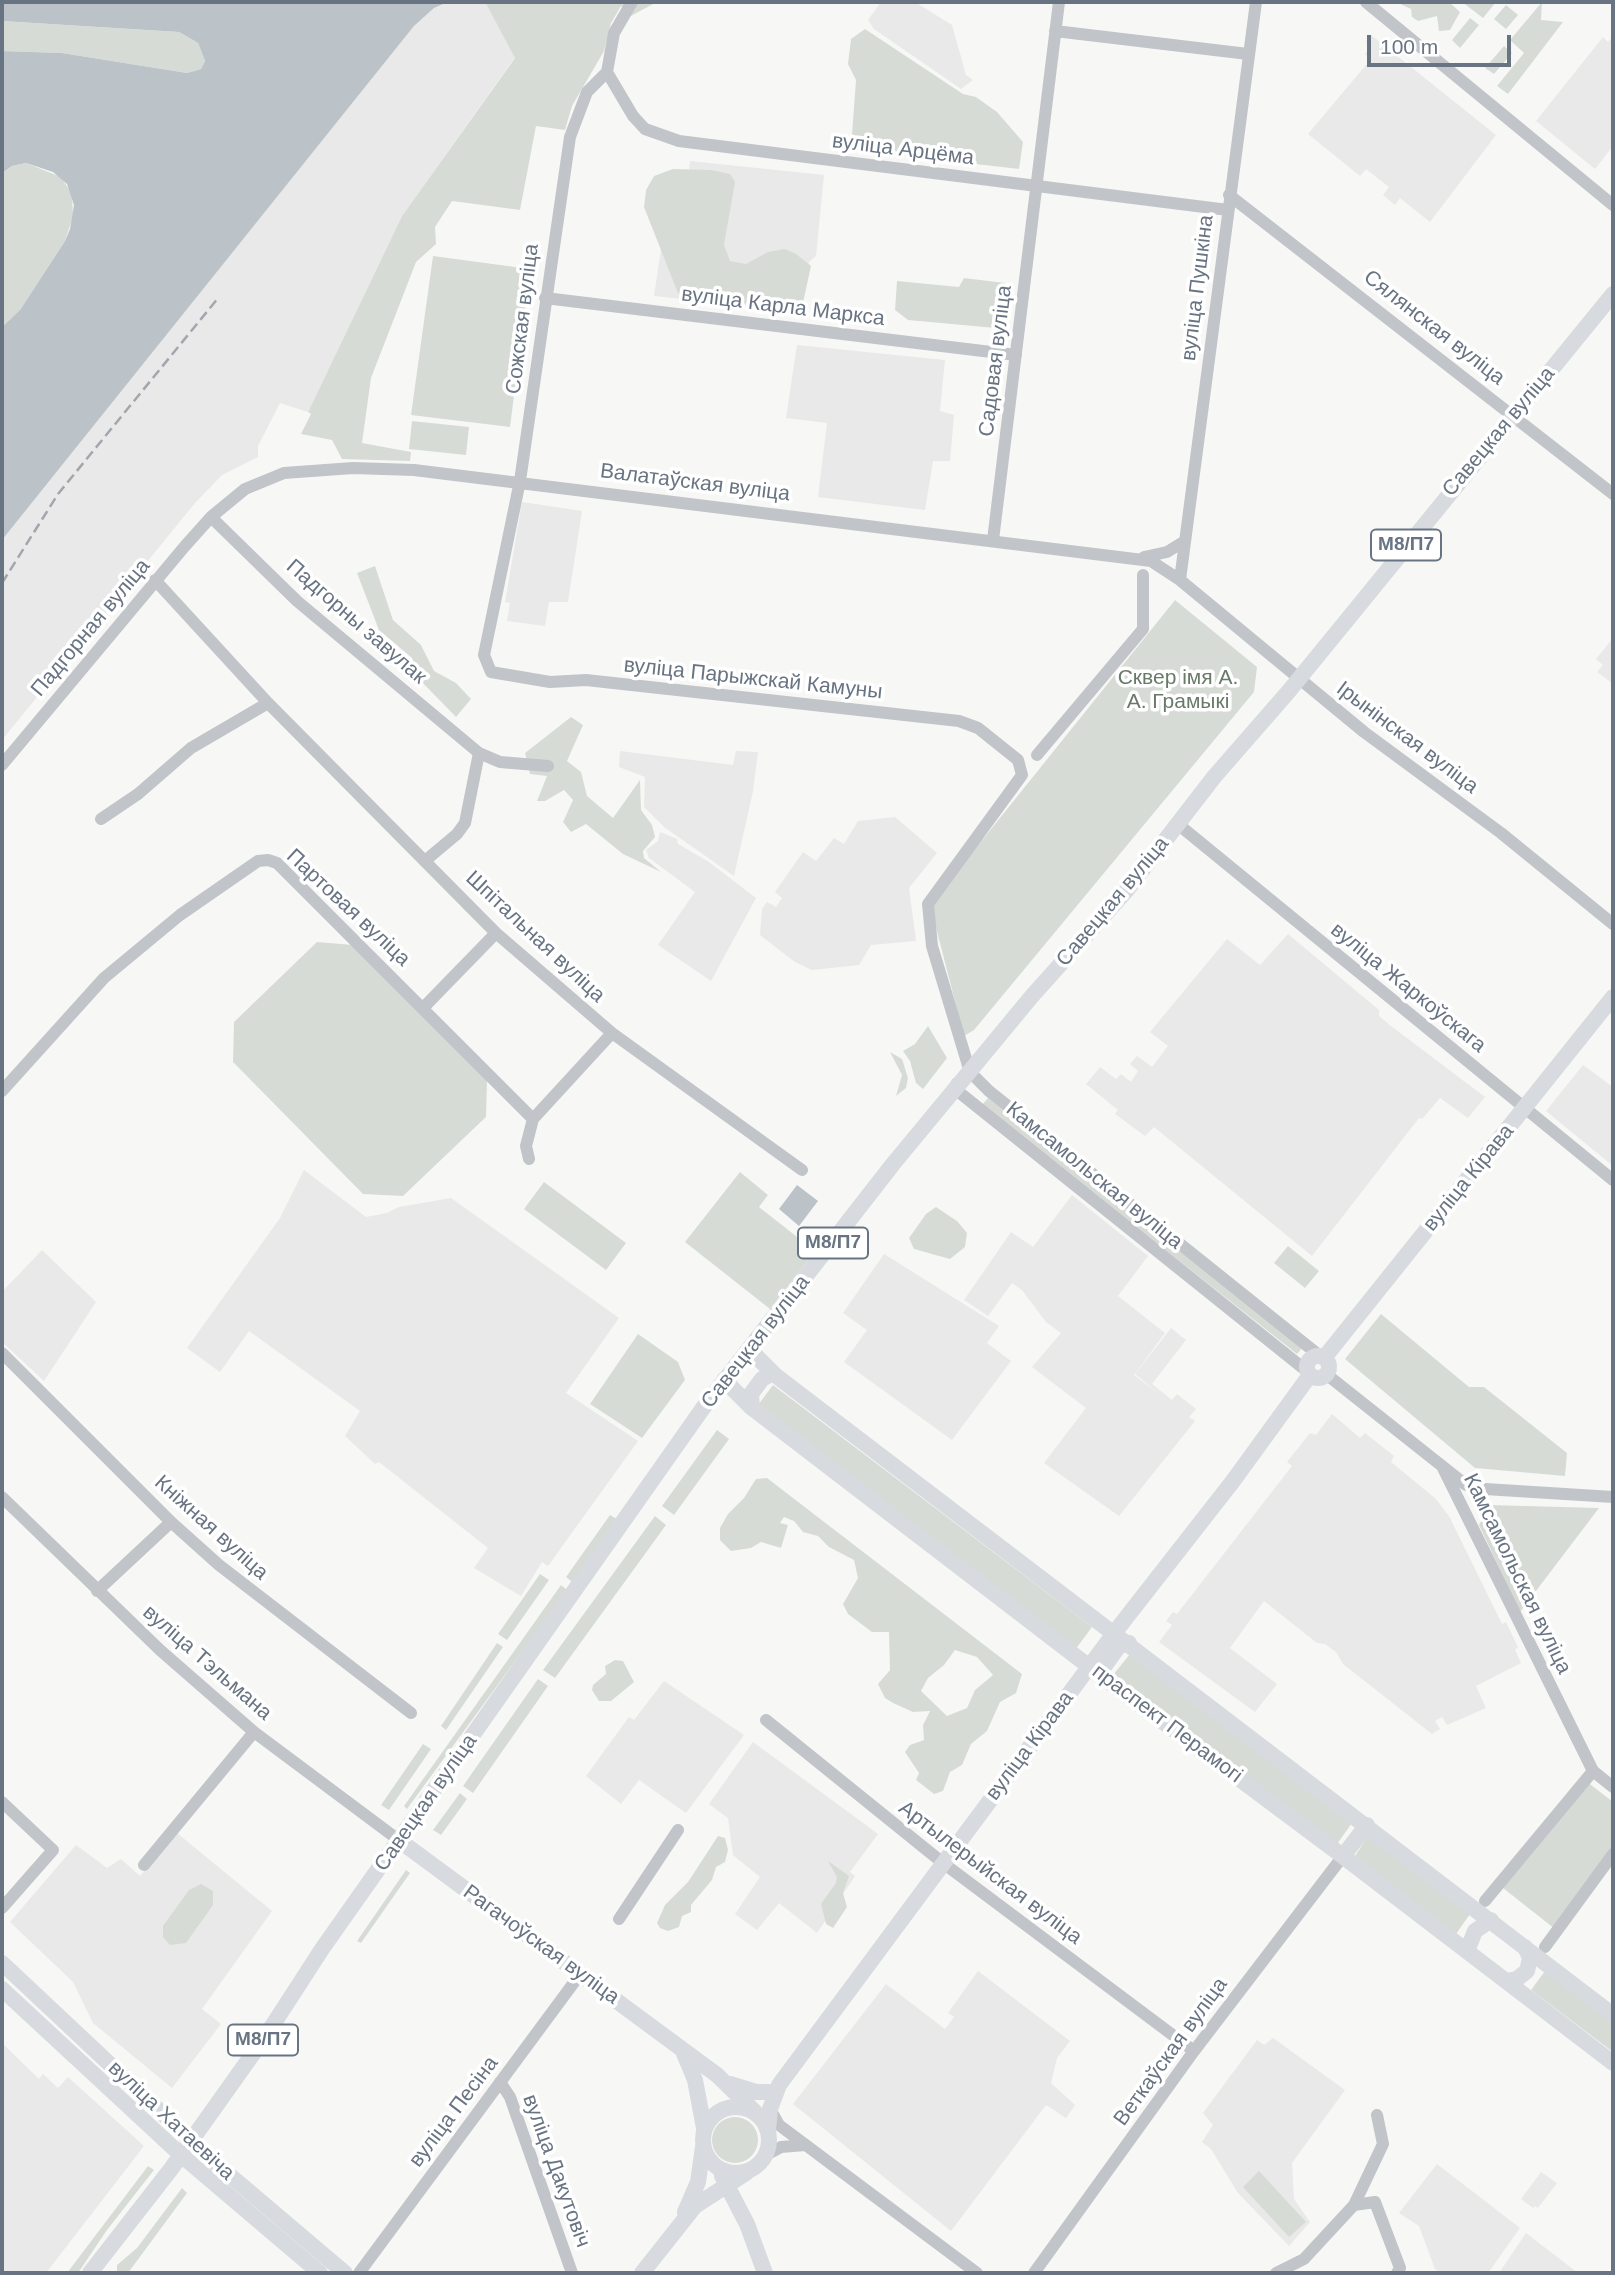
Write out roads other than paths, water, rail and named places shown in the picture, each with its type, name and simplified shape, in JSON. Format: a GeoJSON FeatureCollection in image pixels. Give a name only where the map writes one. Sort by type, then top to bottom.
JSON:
{"type":"FeatureCollection","features":[{"type":"Feature","properties":{"kind":"main road","name":"Савецкая вуліца"},"geometry":{"type":"LineString","coordinates":[[90,2273],[191,2141],[574,1588],[724,1380],[750,1350],[892,1164],[1179,825],[1214,778],[1613,294]]}},
{"type":"Feature","properties":{"kind":"main road","name":"вуліца Кірава"},"geometry":{"type":"LineString","coordinates":[[759,2101],[943,1863],[1089,1666],[1318,1367],[1613,997]]}},
{"type":"Feature","properties":{"kind":"main road","name":"праспект Перамогі"},"geometry":{"type":"LineString","coordinates":[[750,1350],[773,1373],[1101,1621],[1613,2015]]}},
{"type":"Feature","properties":{"kind":"main road"},"geometry":{"type":"LineString","coordinates":[[752,1408],[751,1394],[762,1379],[773,1373]]}},
{"type":"Feature","properties":{"kind":"main road","name":"праспект Перамогі"},"geometry":{"type":"LineString","coordinates":[[724,1380],[752,1408],[1613,2063]]}},
{"type":"Feature","properties":{"kind":"main road"},"geometry":{"type":"LineString","coordinates":[[1075,1654],[1090,1650],[1101,1634],[1101,1621]]}},
{"type":"Feature","properties":{"kind":"main road"},"geometry":{"type":"LineString","coordinates":[[1104,1678],[1103,1668],[1119,1646],[1129,1643]]}},
{"type":"Feature","properties":{"kind":"main road"},"geometry":{"type":"LineString","coordinates":[[1343,1856],[1367,1825]]}},
{"type":"Feature","properties":{"kind":"main road","name":"Рагачоўская вуліца"},"geometry":{"type":"LineString","coordinates":[[400,1841],[681,2049],[728,2083],[759,2101]]}},
{"type":"Feature","properties":{"kind":"main road"},"geometry":{"type":"LineString","coordinates":[[1467,1951],[1468,1942],[1475,1931],[1491,1920]]}},
{"type":"Feature","properties":{"kind":"main road"},"geometry":{"type":"LineString","coordinates":[[1506,1980],[1517,1979],[1527,1971],[1530,1958],[1525,1947]]}},
{"type":"Feature","properties":{"kind":"main road","name":"вуліца Хатаевіча"},"geometry":{"type":"LineString","coordinates":[[2,1964],[191,2141],[345,2273]]}},
{"type":"Feature","properties":{"kind":"main road","name":"вуліца Хатаевіча"},"geometry":{"type":"LineString","coordinates":[[2,1989],[181,2155],[320,2273]]}},
{"type":"Feature","properties":{"kind":"main road","name":"Рагачоўская вуліца"},"geometry":{"type":"LineString","coordinates":[[681,2049],[695,2080],[704,2128]]}},
{"type":"Feature","properties":{"kind":"main road"},"geometry":{"type":"LineString","coordinates":[[642,2273],[677,2226],[700,2202],[751,2169],[765,2155],[774,2128],[756,2092],[728,2083]]}},
{"type":"Feature","properties":{"kind":"main road"},"geometry":{"type":"LineString","coordinates":[[677,2226],[694,2193],[704,2128],[714,2114],[759,2101]]}},
{"type":"Feature","properties":{"kind":"main road"},"geometry":{"type":"LineString","coordinates":[[703,2147],[718,2168],[747,2224],[765,2273]]}},
{"type":"Feature","properties":{"kind":"main road"},"geometry":{"type":"LineString","coordinates":[[718,2168],[740,2173],[751,2169]]}},
{"type":"Feature","properties":{"kind":"main road"},"geometry":{"type":"LineString","coordinates":[[747,2224],[743,2192],[751,2169]]}},
{"type":"Feature","properties":{"kind":"main road"},"geometry":{"type":"LineString","coordinates":[[677,2226],[715,2203],[731,2209],[747,2224]]}},
{"type":"Feature","properties":{"kind":"street"},"geometry":{"type":"LineString","coordinates":[[607,72],[614,33],[632,2]]}},
{"type":"Feature","properties":{"kind":"street","name":"Садовая вуліца"},"geometry":{"type":"LineString","coordinates":[[993,540],[1059,2]]}},
{"type":"Feature","properties":{"kind":"street","name":"вуліца Пушкіна"},"geometry":{"type":"LineString","coordinates":[[1180,580],[1256,2]]}},
{"type":"Feature","properties":{"kind":"street"},"geometry":{"type":"LineString","coordinates":[[1366,2],[1613,205]]}},
{"type":"Feature","properties":{"kind":"street"},"geometry":{"type":"LineString","coordinates":[[1055,31],[1248,54]]}},
{"type":"Feature","properties":{"kind":"street","name":"вуліца Арцёма"},"geometry":{"type":"LineString","coordinates":[[607,72],[633,117],[645,129],[679,141],[1228,209]]}},
{"type":"Feature","properties":{"kind":"street","name":"Сожская вуліца"},"geometry":{"type":"LineString","coordinates":[[484,655],[520,481],[561,184],[573,125],[587,92],[607,72]]}},
{"type":"Feature","properties":{"kind":"street","name":"Сялянская вуліца"},"geometry":{"type":"LineString","coordinates":[[1229,195],[1514,414],[1613,494]]}},
{"type":"Feature","properties":{"kind":"street","name":"вуліца Карла Маркса"},"geometry":{"type":"LineString","coordinates":[[545,298],[1016,355]]}},
{"type":"Feature","properties":{"kind":"street","name":"Валатаўская вуліца"},"geometry":{"type":"LineString","coordinates":[[211,517],[245,489],[284,473],[389,469],[520,481],[1139,558],[1151,561],[1180,580]]}},
{"type":"Feature","properties":{"kind":"street","name":"Падгорная вуліца"},"geometry":{"type":"LineString","coordinates":[[2,765],[155,580],[211,517]]}},
{"type":"Feature","properties":{"kind":"street","name":"Падгорны завулак"},"geometry":{"type":"LineString","coordinates":[[211,517],[297,601],[479,753],[499,762],[548,766]]}},
{"type":"Feature","properties":{"kind":"street"},"geometry":{"type":"LineString","coordinates":[[1139,558],[1167,552],[1185,541]]}},
{"type":"Feature","properties":{"kind":"street"},"geometry":{"type":"LineString","coordinates":[[1037,755],[1143,629],[1143,575]]}},
{"type":"Feature","properties":{"kind":"street","name":"Шпітальная вуліца"},"geometry":{"type":"LineString","coordinates":[[155,580],[268,703],[496,933],[612,1033],[802,1170]]}},
{"type":"Feature","properties":{"kind":"street","name":"Ірынінская вуліца"},"geometry":{"type":"LineString","coordinates":[[1180,580],[1299,678],[1613,924]]}},
{"type":"Feature","properties":{"kind":"street","name":"вуліца Парыжскай Камуны"},"geometry":{"type":"LineString","coordinates":[[484,655],[491,672],[508,677],[550,682],[586,680],[959,721],[978,728],[1018,760],[1022,775],[928,904],[932,946],[962,1048]]}},
{"type":"Feature","properties":{"kind":"street"},"geometry":{"type":"LineString","coordinates":[[101,818],[138,794],[191,748],[268,703]]}},
{"type":"Feature","properties":{"kind":"street"},"geometry":{"type":"LineString","coordinates":[[426,860],[457,834],[465,823],[479,753]]}},
{"type":"Feature","properties":{"kind":"street","name":"вуліца Жаркоўскага"},"geometry":{"type":"LineString","coordinates":[[1179,825],[1613,1180]]}},
{"type":"Feature","properties":{"kind":"street","name":"Партовая вуліца"},"geometry":{"type":"LineString","coordinates":[[2,1091],[104,978],[180,915],[258,861],[277,863],[538,1114]]}},
{"type":"Feature","properties":{"kind":"street"},"geometry":{"type":"LineString","coordinates":[[424,1007],[496,933]]}},
{"type":"Feature","properties":{"kind":"street"},"geometry":{"type":"LineString","coordinates":[[529,1159],[526,1146],[538,1114],[612,1033]]}},
{"type":"Feature","properties":{"kind":"street"},"geometry":{"type":"LineString","coordinates":[[962,1048],[970,1072]]}},
{"type":"Feature","properties":{"kind":"street"},"geometry":{"type":"LineString","coordinates":[[955,1089],[962,1069],[962,1048]]}},
{"type":"Feature","properties":{"kind":"street","name":"Камсамольская вуліца"},"geometry":{"type":"LineString","coordinates":[[970,1072],[989,1091],[1175,1240],[1318,1367],[1443,1468],[1593,1771],[1613,1787]]}},
{"type":"Feature","properties":{"kind":"street","name":"Камсамольская вуліца"},"geometry":{"type":"LineString","coordinates":[[955,1089],[1163,1255],[1318,1367]]}},
{"type":"Feature","properties":{"kind":"street"},"geometry":{"type":"LineString","coordinates":[[977,1107],[989,1091]]}},
{"type":"Feature","properties":{"kind":"street"},"geometry":{"type":"LineString","coordinates":[[1163,1255],[1175,1240]]}},
{"type":"Feature","properties":{"kind":"street","name":"Кніжная вуліца"},"geometry":{"type":"LineString","coordinates":[[2,1353],[170,1522],[219,1565],[411,1713]]}},
{"type":"Feature","properties":{"kind":"street"},"geometry":{"type":"LineString","coordinates":[[1443,1468],[1466,1485],[1485,1489],[1613,1497]]}},
{"type":"Feature","properties":{"kind":"street"},"geometry":{"type":"LineString","coordinates":[[1461,1502],[1461,1488],[1466,1485]]}},
{"type":"Feature","properties":{"kind":"street","name":"вуліца Тэльмана"},"geometry":{"type":"LineString","coordinates":[[2,1497],[97,1591],[254,1732],[400,1841]]}},
{"type":"Feature","properties":{"kind":"street"},"geometry":{"type":"LineString","coordinates":[[97,1591],[170,1522]]}},
{"type":"Feature","properties":{"kind":"street","name":"Артылерыйская вуліца"},"geometry":{"type":"LineString","coordinates":[[766,1720],[943,1863],[1195,2051]]}},
{"type":"Feature","properties":{"kind":"street"},"geometry":{"type":"LineString","coordinates":[[144,1866],[254,1732]]}},
{"type":"Feature","properties":{"kind":"street"},"geometry":{"type":"LineString","coordinates":[[1485,1901],[1593,1771]]}},
{"type":"Feature","properties":{"kind":"street"},"geometry":{"type":"LineString","coordinates":[[2,1802],[53,1850],[2,1908]]}},
{"type":"Feature","properties":{"kind":"street"},"geometry":{"type":"LineString","coordinates":[[619,1919],[678,1830]]}},
{"type":"Feature","properties":{"kind":"street"},"geometry":{"type":"LineString","coordinates":[[1545,1947],[1613,1854]]}},
{"type":"Feature","properties":{"kind":"street","name":"Веткаўская вуліца"},"geometry":{"type":"LineString","coordinates":[[1034,2273],[1195,2051],[1343,1856]]}},
{"type":"Feature","properties":{"kind":"street","name":"вуліца Песіна"},"geometry":{"type":"LineString","coordinates":[[359,2273],[581,1973]]}},
{"type":"Feature","properties":{"kind":"street","name":"вуліца Дакутовіч"},"geometry":{"type":"LineString","coordinates":[[500,2082],[510,2097],[572,2273]]}},
{"type":"Feature","properties":{"kind":"street"},"geometry":{"type":"LineString","coordinates":[[1276,2273],[1304,2259],[1354,2205],[1383,2144],[1377,2115]]}},
{"type":"Feature","properties":{"kind":"street"},"geometry":{"type":"LineString","coordinates":[[774,2128],[806,2145],[977,2273]]}},
{"type":"Feature","properties":{"kind":"street"},"geometry":{"type":"LineString","coordinates":[[765,2155],[780,2147],[806,2145]]}},
{"type":"Feature","properties":{"kind":"street"},"geometry":{"type":"LineString","coordinates":[[1354,2205],[1376,2202],[1400,2268],[1397,2273]]}},
{"type":"Feature","properties":{"kind":"railway"},"geometry":{"type":"LineString","coordinates":[[2,583],[58,494],[219,297]]}},
{"type":"Feature","properties":{"kind":"park label","name":"Сквер імя А. А. Грамыкі"},"geometry":{"type":"Point","coordinates":[1178,690]}}]}
